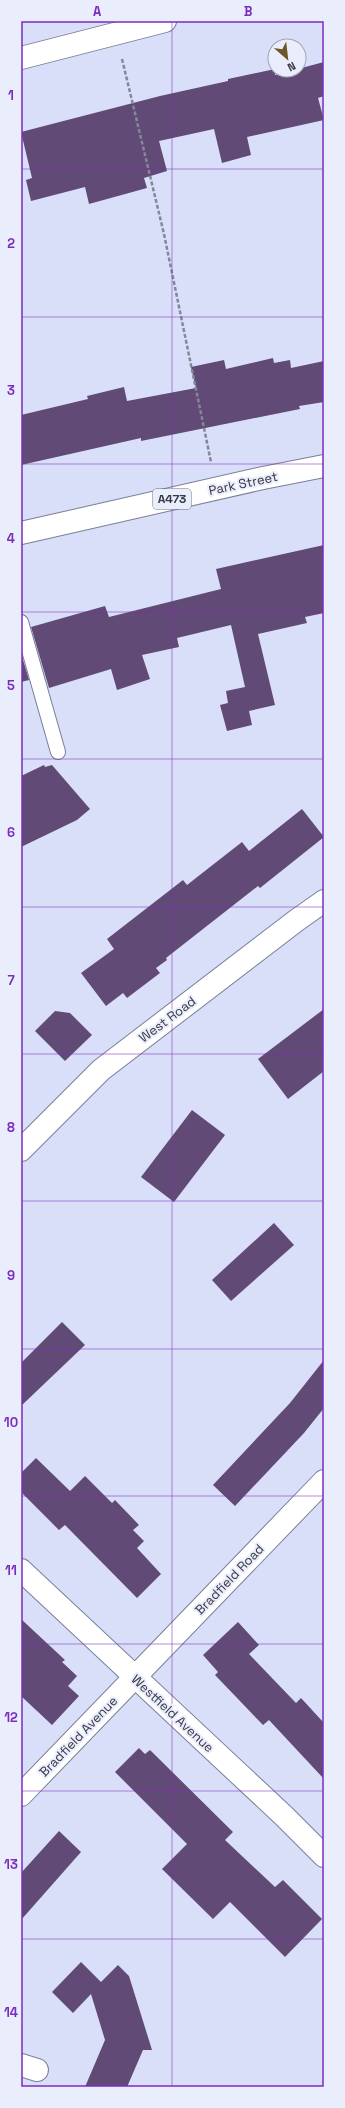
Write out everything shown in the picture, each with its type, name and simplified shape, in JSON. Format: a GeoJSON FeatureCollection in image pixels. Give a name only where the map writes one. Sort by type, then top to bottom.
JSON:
{"type":"FeatureCollection","features":[{"type":"Feature","properties":{"kind":"street"},"geometry":{"type":"LineString","coordinates":[[21,58],[165,21]]}},
{"type":"Feature","properties":{"kind":"street","name":"Park Street"},"geometry":{"type":"LineString","coordinates":[[21,533],[324,466]]}},
{"type":"Feature","properties":{"kind":"street","name":"West Road"},"geometry":{"type":"LineString","coordinates":[[21,1150],[101,1070],[324,901]]}},
{"type":"Feature","properties":{"kind":"street","name":"Bradfield Road"},"geometry":{"type":"LineString","coordinates":[[134,1677],[324,1481]]}},
{"type":"Feature","properties":{"kind":"street","name":"Westfield Avenue"},"geometry":{"type":"LineString","coordinates":[[21,1570],[284,1816],[324,1856]]}},
{"type":"Feature","properties":{"kind":"street","name":"Bradfield Avenue"},"geometry":{"type":"LineString","coordinates":[[21,1795],[134,1677]]}},
{"type":"Feature","properties":{"kind":"lane"},"geometry":{"type":"LineString","coordinates":[[21,622],[58,752]]}},
{"type":"Feature","properties":{"kind":"path"},"geometry":{"type":"LineString","coordinates":[[116,33],[164,234],[216,489]]}},
{"type":"Feature","properties":{"kind":"building"},"geometry":{"type":"Polygon","coordinates":[[[324,62],[324,96],[318,98],[324,120],[247,137],[251,155],[222,163],[214,129],[159,141],[167,171],[144,178],[147,188],[89,204],[85,187],[31,201],[26,180],[32,178],[21,132],[160,96],[228,81],[228,79],[267,71],[267,78],[307,78],[307,67],[324,62]]]}},
{"type":"Feature","properties":{"kind":"building"},"geometry":{"type":"Polygon","coordinates":[[[273,358],[274,363],[290,360],[291,368],[324,361],[324,402],[299,406],[300,409],[141,441],[141,438],[21,465],[21,415],[88,399],[87,396],[124,387],[127,401],[196,388],[191,367],[224,360],[226,369],[273,358]]]}},
{"type":"Feature","properties":{"kind":"building"},"geometry":{"type":"Polygon","coordinates":[[[324,545],[324,613],[305,617],[307,623],[258,634],[275,705],[249,711],[252,725],[227,731],[220,705],[228,703],[226,691],[245,687],[231,625],[177,638],[179,647],[142,655],[150,679],[117,690],[111,669],[49,688],[31,627],[105,606],[109,617],[221,589],[216,569],[324,545]]]}},
{"type":"Feature","properties":{"kind":"building"},"geometry":{"type":"Polygon","coordinates":[[[21,653],[29,680],[21,682],[21,653]]]}},
{"type":"Feature","properties":{"kind":"building"},"geometry":{"type":"Polygon","coordinates":[[[44,765],[45,767],[52,765],[90,809],[77,820],[21,847],[21,776],[44,765]]]}},
{"type":"Feature","properties":{"kind":"building"},"geometry":{"type":"Polygon","coordinates":[[[302,809],[324,837],[260,888],[258,886],[166,958],[167,960],[156,968],[160,973],[127,998],[123,993],[106,1006],[81,973],[114,949],[107,939],[183,880],[187,885],[242,842],[249,851],[302,809]]]}},
{"type":"Feature","properties":{"kind":"building"},"geometry":{"type":"Polygon","coordinates":[[[324,1009],[324,1071],[288,1099],[258,1059],[324,1009]]]}},
{"type":"Feature","properties":{"kind":"building"},"geometry":{"type":"Polygon","coordinates":[[[55,1011],[70,1013],[92,1035],[65,1061],[35,1031],[55,1011]]]}},
{"type":"Feature","properties":{"kind":"building"},"geometry":{"type":"Polygon","coordinates":[[[192,1110],[225,1135],[174,1202],[141,1177],[192,1110]]]}},
{"type":"Feature","properties":{"kind":"building"},"geometry":{"type":"Polygon","coordinates":[[[274,1223],[294,1245],[231,1301],[212,1280],[274,1223]]]}},
{"type":"Feature","properties":{"kind":"building"},"geometry":{"type":"Polygon","coordinates":[[[62,1322],[85,1345],[21,1406],[21,1363],[62,1322]]]}},
{"type":"Feature","properties":{"kind":"building"},"geometry":{"type":"Polygon","coordinates":[[[324,1360],[324,1408],[304,1433],[235,1506],[213,1485],[290,1403],[324,1360]]]}},
{"type":"Feature","properties":{"kind":"building"},"geometry":{"type":"Polygon","coordinates":[[[36,1458],[70,1491],[85,1476],[112,1503],[115,1500],[139,1525],[133,1530],[144,1541],[137,1548],[161,1574],[137,1598],[65,1525],[59,1530],[21,1492],[21,1473],[36,1458]]]}},
{"type":"Feature","properties":{"kind":"building"},"geometry":{"type":"Polygon","coordinates":[[[21,1619],[65,1660],[62,1662],[77,1676],[68,1686],[79,1696],[52,1725],[21,1696],[21,1619]]]}},
{"type":"Feature","properties":{"kind":"building"},"geometry":{"type":"Polygon","coordinates":[[[238,1622],[259,1645],[249,1654],[296,1703],[301,1698],[324,1723],[324,1779],[269,1720],[263,1725],[215,1675],[218,1672],[203,1655],[238,1622]]]}},
{"type":"Feature","properties":{"kind":"building"},"geometry":{"type":"Polygon","coordinates":[[[139,1748],[145,1754],[150,1750],[233,1832],[225,1840],[275,1887],[283,1880],[322,1919],[285,1957],[230,1902],[213,1919],[162,1869],[187,1844],[115,1772],[139,1748]]]}},
{"type":"Feature","properties":{"kind":"building"},"geometry":{"type":"Polygon","coordinates":[[[59,1831],[81,1852],[21,1920],[21,1873],[59,1831]]]}},
{"type":"Feature","properties":{"kind":"building"},"geometry":{"type":"Polygon","coordinates":[[[81,1962],[101,1982],[118,1965],[129,1976],[152,2050],[143,2050],[127,2087],[85,2087],[105,2040],[91,1994],[73,2013],[52,1992],[81,1962]]]}}]}
